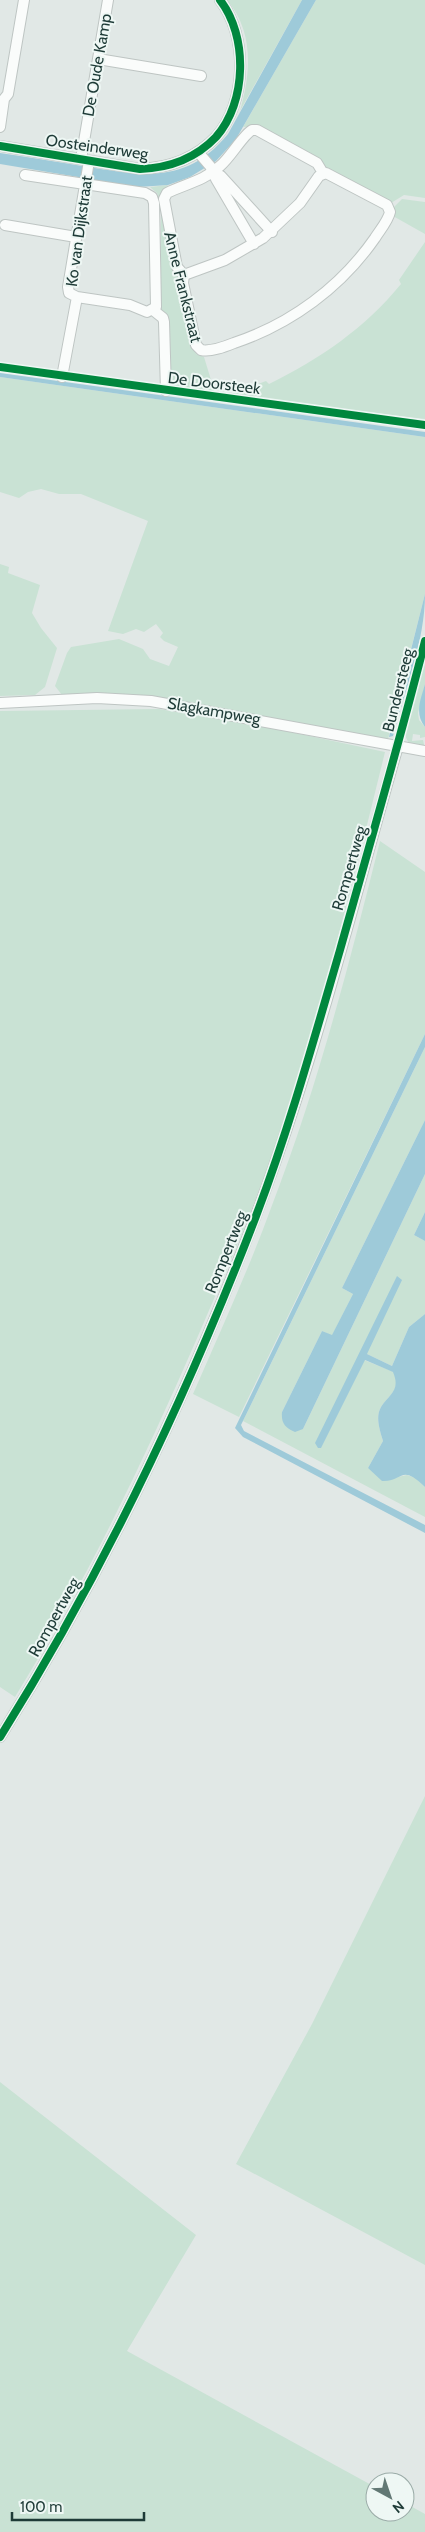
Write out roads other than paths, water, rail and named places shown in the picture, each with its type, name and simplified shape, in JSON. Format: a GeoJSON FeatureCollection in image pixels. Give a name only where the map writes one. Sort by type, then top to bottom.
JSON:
{"type":"FeatureCollection","features":[{"type":"Feature","properties":{"kind":"street"},"geometry":{"type":"LineString","coordinates":[[0,128],[4,99],[8,94],[24,0]]}},
{"type":"Feature","properties":{"kind":"street","name":"De Oude Kamp"},"geometry":{"type":"LineString","coordinates":[[86,162],[98,59],[108,0]]}},
{"type":"Feature","properties":{"kind":"street","name":"Oosteinderweg"},"geometry":{"type":"LineString","coordinates":[[0,146],[86,162],[140,169],[157,168],[178,163],[198,152],[216,136],[228,117],[238,83],[240,55],[238,37],[234,22],[220,0]]}},
{"type":"Feature","properties":{"kind":"street"},"geometry":{"type":"LineString","coordinates":[[98,59],[201,76]]}},
{"type":"Feature","properties":{"kind":"street"},"geometry":{"type":"LineString","coordinates":[[184,275],[225,260],[272,232],[300,203],[323,173],[317,162],[257,130],[252,130],[247,134],[231,156],[212,169]]}},
{"type":"Feature","properties":{"kind":"street"},"geometry":{"type":"LineString","coordinates":[[198,152],[272,232]]}},
{"type":"Feature","properties":{"kind":"street","name":"Ko van Dijkstraat"},"geometry":{"type":"LineString","coordinates":[[77,297],[69,293],[68,287],[85,183],[86,162]]}},
{"type":"Feature","properties":{"kind":"street"},"geometry":{"type":"LineString","coordinates":[[212,169],[254,244]]}},
{"type":"Feature","properties":{"kind":"street","name":"Anne Frankstraat"},"geometry":{"type":"LineString","coordinates":[[212,169],[198,181],[170,191],[164,196],[177,267],[184,275],[182,283],[196,345],[204,351],[224,347],[262,332],[317,300],[358,259],[380,230],[390,212],[387,206],[330,173],[323,173]]}},
{"type":"Feature","properties":{"kind":"street"},"geometry":{"type":"LineString","coordinates":[[25,175],[145,193],[152,197],[156,304],[153,310],[147,312],[130,305],[77,297],[62,377]]}},
{"type":"Feature","properties":{"kind":"street"},"geometry":{"type":"LineString","coordinates":[[5,225],[76,237]]}},
{"type":"Feature","properties":{"kind":"street"},"geometry":{"type":"LineString","coordinates":[[153,310],[164,322],[166,391]]}},
{"type":"Feature","properties":{"kind":"street","name":"Slagkampweg"},"geometry":{"type":"LineString","coordinates":[[0,703],[97,698],[151,701],[425,751]]}},
{"type":"Feature","properties":{"kind":"street","name":"Rompertweg"},"geometry":{"type":"LineString","coordinates":[[0,1737],[73,1612],[149,1466],[183,1392],[256,1215],[303,1076],[398,746]]}},
{"type":"Feature","properties":{"kind":"water"},"geometry":{"type":"Polygon","coordinates":[[[302,0],[316,0],[236,139],[216,161],[190,177],[168,185],[138,187],[0,164],[0,153],[128,173],[147,174],[181,169],[197,162],[213,150],[228,134],[302,0]]]}},
{"type":"Feature","properties":{"kind":"water"},"geometry":{"type":"Polygon","coordinates":[[[0,373],[425,432],[425,437],[0,377],[0,373]]]}},
{"type":"Feature","properties":{"kind":"water"},"geometry":{"type":"Polygon","coordinates":[[[425,594],[422,630],[414,665],[393,736],[389,737],[425,594]]]}},
{"type":"Feature","properties":{"kind":"water"},"geometry":{"type":"Polygon","coordinates":[[[425,684],[425,727],[419,711],[425,684]]]}},
{"type":"Feature","properties":{"kind":"water"},"geometry":{"type":"Polygon","coordinates":[[[425,1034],[425,1047],[241,1425],[244,1431],[425,1525],[425,1533],[243,1437],[235,1428],[425,1034]]]}},
{"type":"Feature","properties":{"kind":"water"},"geometry":{"type":"Polygon","coordinates":[[[425,1120],[425,1174],[303,1429],[295,1432],[284,1425],[282,1412],[322,1331],[332,1335],[353,1294],[342,1288],[425,1120]]]}},
{"type":"Feature","properties":{"kind":"water"},"geometry":{"type":"Polygon","coordinates":[[[425,1212],[425,1241],[414,1235],[425,1212]]]}},
{"type":"Feature","properties":{"kind":"water"},"geometry":{"type":"Polygon","coordinates":[[[397,1276],[402,1280],[367,1354],[392,1366],[409,1327],[425,1314],[425,1487],[411,1476],[406,1475],[389,1481],[382,1481],[368,1468],[383,1441],[379,1424],[379,1411],[393,1392],[396,1384],[393,1372],[365,1360],[321,1448],[318,1448],[315,1443],[397,1276]]]}}]}
